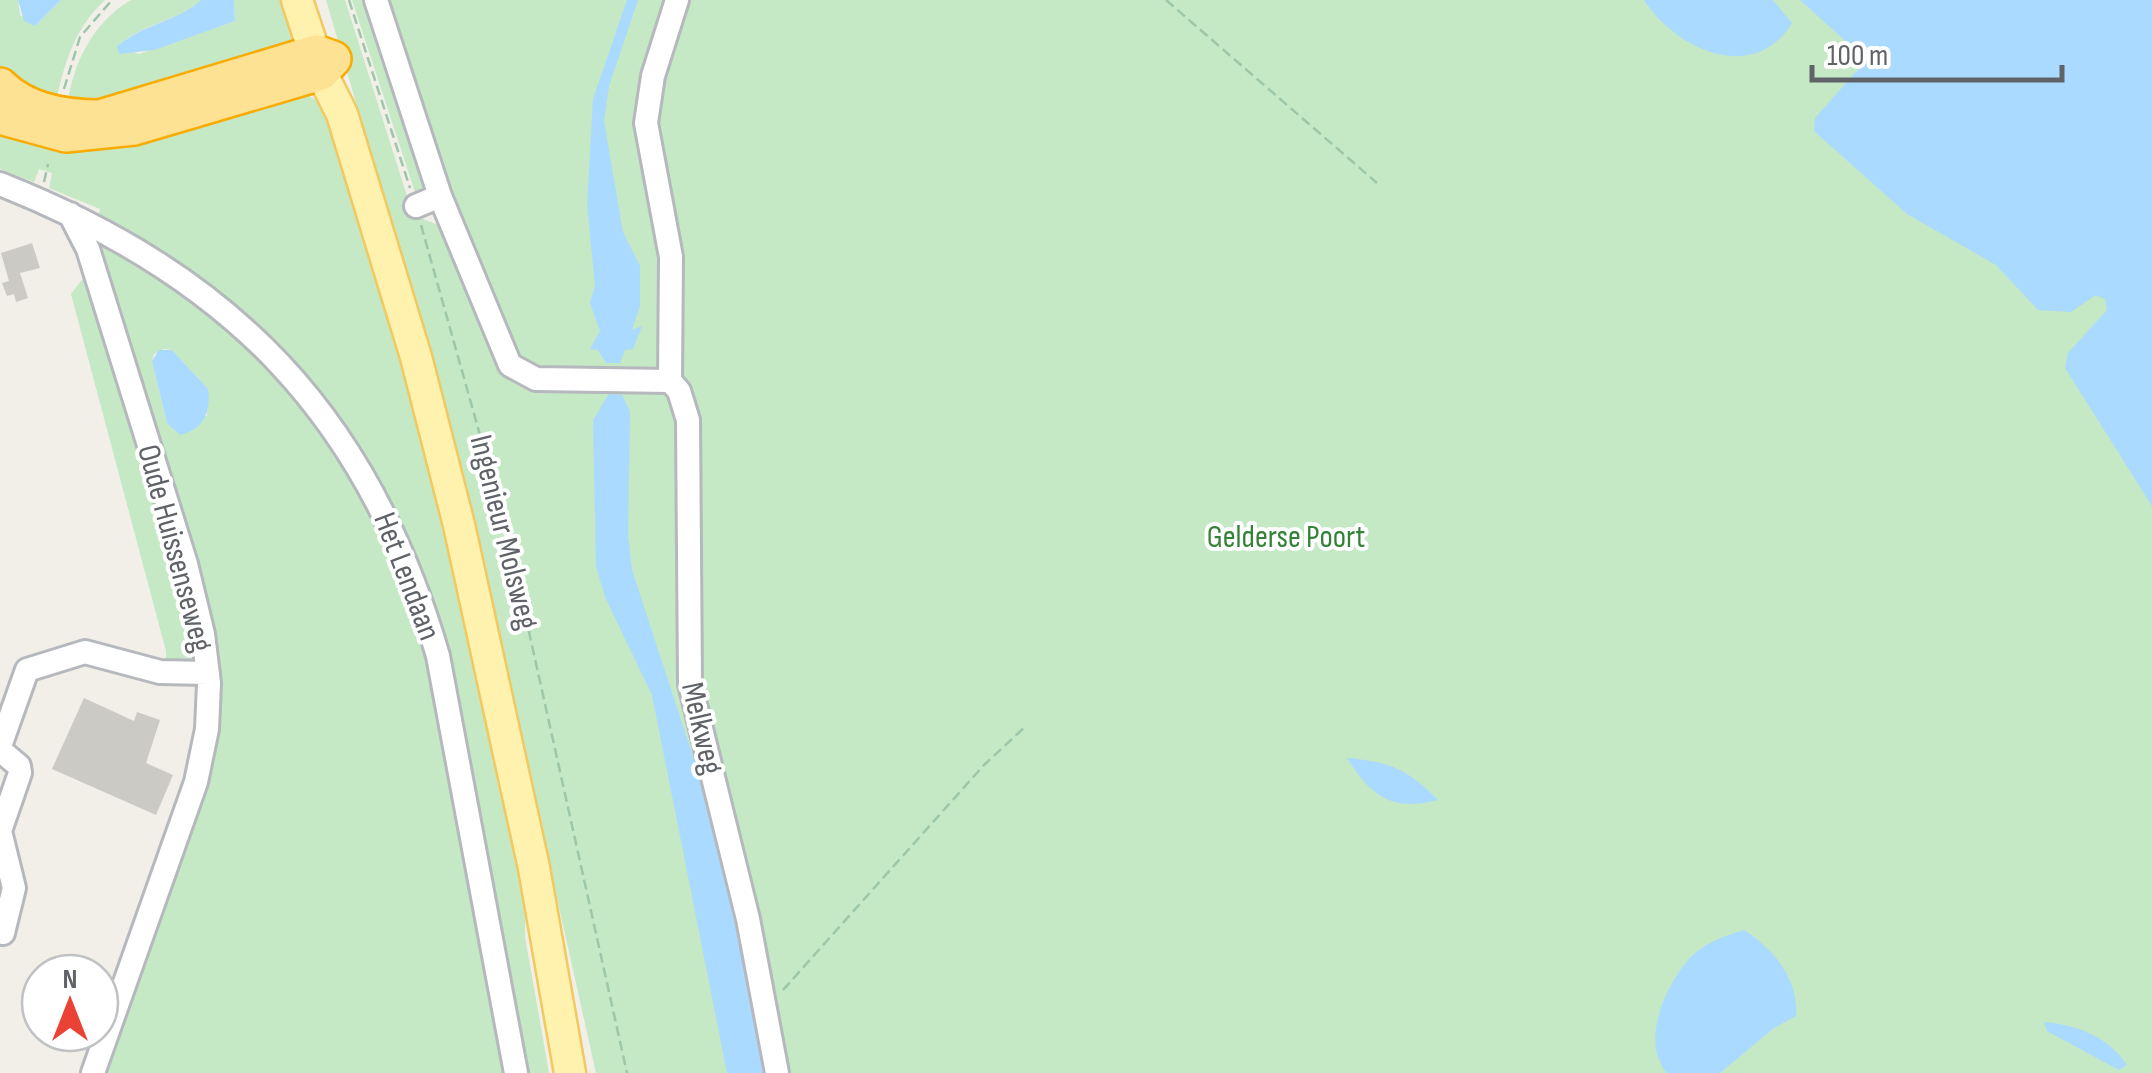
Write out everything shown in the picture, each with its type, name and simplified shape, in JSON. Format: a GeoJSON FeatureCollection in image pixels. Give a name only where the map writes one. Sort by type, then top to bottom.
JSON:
{"type":"FeatureCollection","features":[{"type":"Feature","properties":{"kind":"highway"},"geometry":{"type":"LineString","coordinates":[[0,86],[30,107],[76,118],[100,118],[323,61]]}},
{"type":"Feature","properties":{"kind":"highway"},"geometry":{"type":"LineString","coordinates":[[0,116],[66,134],[134,127],[323,61]]}},
{"type":"Feature","properties":{"kind":"main road","name":"Ingenieur Molsweg"},"geometry":{"type":"LineString","coordinates":[[297,0],[342,114],[416,358],[464,543],[534,868],[570,1073]]}},
{"type":"Feature","properties":{"kind":"main road","name":"Ingenieur Molsweg"},"geometry":{"type":"LineString","coordinates":[[317,0],[323,61]]}},
{"type":"Feature","properties":{"kind":"street"},"geometry":{"type":"LineString","coordinates":[[376,0],[440,196],[510,366],[536,379],[670,381]]}},
{"type":"Feature","properties":{"kind":"street","name":"Melkweg"},"geometry":{"type":"LineString","coordinates":[[677,0],[653,76],[646,123],[671,257],[670,381],[679,391],[688,420],[690,684],[724,811],[777,1073]]}},
{"type":"Feature","properties":{"kind":"street"},"geometry":{"type":"LineString","coordinates":[[0,184],[70,214]]}},
{"type":"Feature","properties":{"kind":"street"},"geometry":{"type":"LineString","coordinates":[[416,206],[440,196]]}},
{"type":"Feature","properties":{"kind":"street","name":"Oude Huissenseweg"},"geometry":{"type":"LineString","coordinates":[[70,214],[88,249],[186,564],[208,673],[207,729],[196,782],[93,1073]]}},
{"type":"Feature","properties":{"kind":"street","name":"Het Lendaan"},"geometry":{"type":"LineString","coordinates":[[70,214],[141,250],[238,320],[324,414],[376,494],[419,588],[438,656],[516,1073]]}},
{"type":"Feature","properties":{"kind":"street"},"geometry":{"type":"LineString","coordinates":[[2,933],[14,888],[0,831],[20,773],[19,766],[0,748],[27,670],[85,652],[160,672],[208,673]]}},
{"type":"Feature","properties":{"kind":"path"},"geometry":{"type":"LineString","coordinates":[[64,91],[80,37],[112,0]]}},
{"type":"Feature","properties":{"kind":"path","name":"Ingenieur Molsweg"},"geometry":{"type":"LineString","coordinates":[[348,0],[416,206],[505,524],[627,1073]]}},
{"type":"Feature","properties":{"kind":"path"},"geometry":{"type":"LineString","coordinates":[[1166,0],[1377,183]]}},
{"type":"Feature","properties":{"kind":"path"},"geometry":{"type":"LineString","coordinates":[[764,1000],[786,989],[971,780],[1026,726]]}},
{"type":"Feature","properties":{"kind":"green space"},"geometry":{"type":"Polygon","coordinates":[[[0,0],[18,0],[20,15],[35,26],[61,0],[105,0],[78,35],[55,104],[0,80],[0,0]]]}},
{"type":"Feature","properties":{"kind":"green space"},"geometry":{"type":"Polygon","coordinates":[[[131,0],[201,0],[117,46],[139,54],[235,21],[234,0],[284,0],[296,46],[169,95],[67,106],[74,74],[87,45],[106,20],[131,0]]]}},
{"type":"Feature","properties":{"kind":"green space","name":"Gelderse Poort"},"geometry":{"type":"Polygon","coordinates":[[[326,0],[345,0],[413,215],[451,230],[499,355],[534,374],[505,349],[381,0],[1806,0],[2107,299],[2152,337],[2152,1073],[596,1073],[456,444],[326,0]]]}},
{"type":"Feature","properties":{"kind":"green space"},"geometry":{"type":"Polygon","coordinates":[[[352,0],[372,0],[431,185],[415,192],[352,0]]]}},
{"type":"Feature","properties":{"kind":"green space"},"geometry":{"type":"Polygon","coordinates":[[[294,94],[308,95],[327,108],[370,251],[458,581],[526,877],[525,937],[549,1073],[529,1073],[449,653],[425,581],[396,514],[362,453],[321,396],[275,345],[223,297],[99,214],[100,209],[49,188],[52,173],[39,169],[34,182],[0,169],[0,131],[52,149],[98,150],[294,94]]]}},
{"type":"Feature","properties":{"kind":"green space"},"geometry":{"type":"Polygon","coordinates":[[[96,236],[214,318],[263,364],[306,412],[344,465],[376,524],[403,588],[426,659],[507,1073],[104,1073],[111,1053],[120,1053],[120,1028],[214,753],[219,713],[216,643],[189,541],[95,247],[96,236]],[[172,350],[154,354],[152,361],[167,423],[207,416],[208,389],[172,350]]]}},
{"type":"Feature","properties":{"kind":"green space"},"geometry":{"type":"Polygon","coordinates":[[[85,276],[174,560],[200,664],[166,670],[166,651],[71,294],[85,276]]]}},
{"type":"Feature","properties":{"kind":"water"},"geometry":{"type":"Polygon","coordinates":[[[18,0],[61,0],[35,26],[24,21],[18,0]]]}},
{"type":"Feature","properties":{"kind":"water"},"geometry":{"type":"Polygon","coordinates":[[[201,0],[234,0],[235,21],[154,50],[119,54],[117,46],[128,38],[201,0]]]}},
{"type":"Feature","properties":{"kind":"water"},"geometry":{"type":"Polygon","coordinates":[[[627,0],[638,0],[609,86],[604,121],[623,232],[640,266],[640,306],[632,330],[642,326],[633,349],[625,350],[620,363],[606,363],[598,350],[590,349],[600,331],[590,303],[595,285],[587,205],[593,99],[627,0]]]}},
{"type":"Feature","properties":{"kind":"water"},"geometry":{"type":"Polygon","coordinates":[[[1644,0],[1773,0],[1792,23],[1776,42],[1757,53],[1716,54],[1675,33],[1644,0]]]}},
{"type":"Feature","properties":{"kind":"water"},"geometry":{"type":"Polygon","coordinates":[[[1800,0],[2152,0],[2152,506],[2065,368],[2068,353],[2107,310],[2105,299],[2096,295],[2071,312],[2038,310],[1996,265],[1907,214],[1814,131],[1815,118],[1863,64],[1862,56],[1800,0]]]}},
{"type":"Feature","properties":{"kind":"water"},"geometry":{"type":"Polygon","coordinates":[[[159,350],[172,350],[208,389],[204,419],[195,429],[180,435],[167,423],[152,361],[159,350]]]}},
{"type":"Feature","properties":{"kind":"water"},"geometry":{"type":"Polygon","coordinates":[[[609,394],[622,395],[630,411],[628,533],[632,570],[718,833],[745,947],[764,1073],[727,1073],[652,695],[605,597],[596,566],[593,420],[609,394]]]}},
{"type":"Feature","properties":{"kind":"water"},"geometry":{"type":"Polygon","coordinates":[[[1347,758],[1398,769],[1438,800],[1408,804],[1385,798],[1365,783],[1347,758]]]}},
{"type":"Feature","properties":{"kind":"water"},"geometry":{"type":"Polygon","coordinates":[[[1744,930],[1782,966],[1793,990],[1796,1016],[1774,1028],[1720,1073],[1667,1073],[1659,1060],[1656,1030],[1672,984],[1701,949],[1744,930]]]}},
{"type":"Feature","properties":{"kind":"water"},"geometry":{"type":"Polygon","coordinates":[[[2044,1022],[2091,1034],[2111,1047],[2127,1065],[2119,1070],[2047,1031],[2044,1022]]]}},
{"type":"Feature","properties":{"kind":"building"},"geometry":{"type":"Polygon","coordinates":[[[32,243],[40,268],[20,273],[28,298],[16,302],[14,294],[7,296],[2,283],[9,281],[1,253],[32,243]]]}},
{"type":"Feature","properties":{"kind":"building"},"geometry":{"type":"Polygon","coordinates":[[[84,698],[134,721],[137,712],[160,720],[146,763],[173,775],[156,815],[52,769],[84,698]]]}}]}
